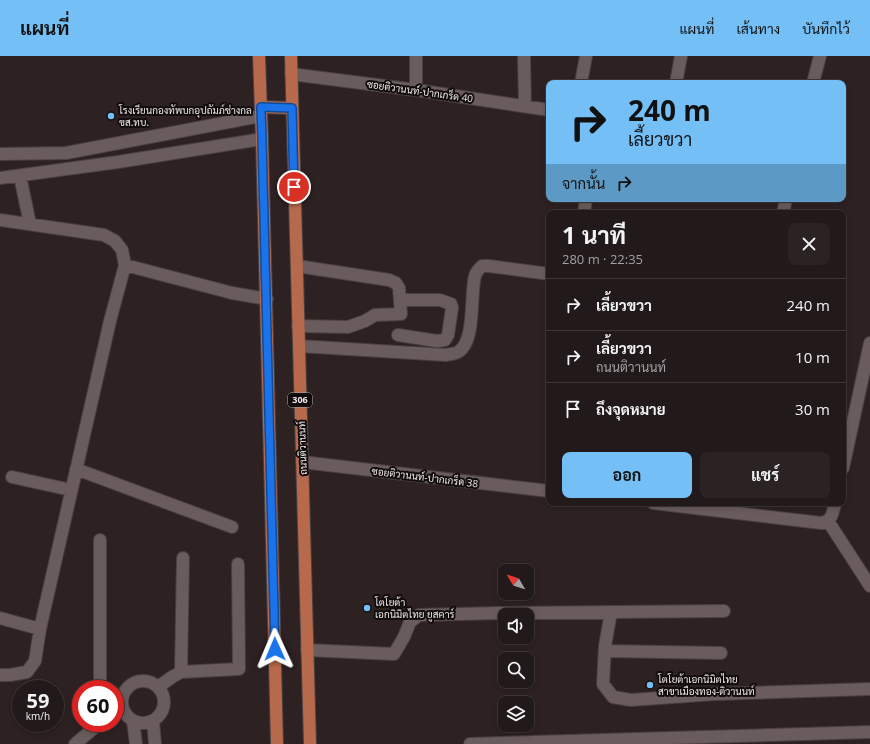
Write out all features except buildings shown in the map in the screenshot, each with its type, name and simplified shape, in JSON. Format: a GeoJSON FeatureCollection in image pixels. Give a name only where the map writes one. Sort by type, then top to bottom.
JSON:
{"type":"FeatureCollection","features":[{"type":"Feature","properties":{"kind":"main road"},"geometry":{"type":"LineString","coordinates":[[259,56],[267,299],[277,744]]}},
{"type":"Feature","properties":{"kind":"main road","name":"ถนนติวานนท์"},"geometry":{"type":"LineString","coordinates":[[291,56],[310,744]]}},
{"type":"Feature","properties":{"kind":"main road"},"geometry":{"type":"LineString","coordinates":[[261,112],[292,108]]}},
{"type":"Feature","properties":{"kind":"street"},"geometry":{"type":"LineString","coordinates":[[416,56],[416,90]]}},
{"type":"Feature","properties":{"kind":"street"},"geometry":{"type":"LineString","coordinates":[[524,56],[525,106]]}},
{"type":"Feature","properties":{"kind":"street"},"geometry":{"type":"LineString","coordinates":[[582,80],[586,56]]}},
{"type":"Feature","properties":{"kind":"street"},"geometry":{"type":"LineString","coordinates":[[677,80],[682,56]]}},
{"type":"Feature","properties":{"kind":"street"},"geometry":{"type":"LineString","coordinates":[[814,80],[820,56]]}},
{"type":"Feature","properties":{"kind":"street","name":"ซอยติวานนท์-ปากเกร็ด 40"},"geometry":{"type":"LineString","coordinates":[[291,74],[416,90],[546,110]]}},
{"type":"Feature","properties":{"kind":"street"},"geometry":{"type":"LineString","coordinates":[[0,154],[66,154],[261,112]]}},
{"type":"Feature","properties":{"kind":"street"},"geometry":{"type":"LineString","coordinates":[[0,178],[118,162],[262,139]]}},
{"type":"Feature","properties":{"kind":"street"},"geometry":{"type":"LineString","coordinates":[[20,176],[30,224]]}},
{"type":"Feature","properties":{"kind":"street"},"geometry":{"type":"LineString","coordinates":[[0,220],[104,235],[115,241],[122,250],[124,265],[40,629],[35,661],[27,672],[10,676],[0,675]]}},
{"type":"Feature","properties":{"kind":"street"},"geometry":{"type":"LineString","coordinates":[[124,265],[232,293],[267,299]]}},
{"type":"Feature","properties":{"kind":"street"},"geometry":{"type":"LineString","coordinates":[[297,266],[389,280],[396,283],[399,288],[401,314],[374,315],[364,321],[348,327],[298,326]]}},
{"type":"Feature","properties":{"kind":"street"},"geometry":{"type":"LineString","coordinates":[[299,346],[446,355],[459,352],[467,343],[473,308],[475,277],[477,271],[482,266],[546,274]]}},
{"type":"Feature","properties":{"kind":"street"},"geometry":{"type":"LineString","coordinates":[[398,335],[437,341],[444,340],[448,335],[452,308],[451,304],[440,300],[400,300]]}},
{"type":"Feature","properties":{"kind":"street"},"geometry":{"type":"LineString","coordinates":[[846,454],[870,343]]}},
{"type":"Feature","properties":{"kind":"street","name":"ซอยติวานนท์-ปากเกร็ด 38"},"geometry":{"type":"LineString","coordinates":[[302,462],[546,491]]}},
{"type":"Feature","properties":{"kind":"street"},"geometry":{"type":"LineString","coordinates":[[76,469],[232,528]]}},
{"type":"Feature","properties":{"kind":"street"},"geometry":{"type":"LineString","coordinates":[[12,477],[72,490]]}},
{"type":"Feature","properties":{"kind":"street"},"geometry":{"type":"LineString","coordinates":[[678,506],[821,523],[828,521],[833,513],[834,506]]}},
{"type":"Feature","properties":{"kind":"street"},"geometry":{"type":"LineString","coordinates":[[828,521],[870,586]]}},
{"type":"Feature","properties":{"kind":"street"},"geometry":{"type":"LineString","coordinates":[[100,540],[100,680]]}},
{"type":"Feature","properties":{"kind":"street"},"geometry":{"type":"LineString","coordinates":[[181,672],[182,558]]}},
{"type":"Feature","properties":{"kind":"street"},"geometry":{"type":"LineString","coordinates":[[158,687],[181,672],[239,669],[238,564]]}},
{"type":"Feature","properties":{"kind":"street"},"geometry":{"type":"LineString","coordinates":[[307,650],[394,654],[404,637],[410,622],[419,615],[724,611]]}},
{"type":"Feature","properties":{"kind":"street"},"geometry":{"type":"LineString","coordinates":[[611,612],[605,651],[603,684],[613,697],[631,700],[716,694],[870,689]]}},
{"type":"Feature","properties":{"kind":"street"},"geometry":{"type":"LineString","coordinates":[[0,618],[40,629]]}},
{"type":"Feature","properties":{"kind":"street"},"geometry":{"type":"LineString","coordinates":[[605,651],[721,653]]}},
{"type":"Feature","properties":{"kind":"street"},"geometry":{"type":"LineString","coordinates":[[124,692],[134,683],[147,681],[158,687],[162,692],[164,699],[162,712],[158,717],[146,723],[133,721],[124,712]]}},
{"type":"Feature","properties":{"kind":"street"},"geometry":{"type":"LineString","coordinates":[[133,721],[136,744]]}},
{"type":"Feature","properties":{"kind":"street"},"geometry":{"type":"LineString","coordinates":[[152,721],[155,744]]}},
{"type":"Feature","properties":{"kind":"street"},"geometry":{"type":"LineString","coordinates":[[75,744],[89,732]]}},
{"type":"Feature","properties":{"kind":"street"},"geometry":{"type":"LineString","coordinates":[[470,744],[598,742],[870,732]]}},
{"type":"Feature","properties":{"kind":"place","name":"โรงเรียนกองทัพบกอุปถัมภ์ช่างกล ขส.ทบ."},"geometry":{"type":"Point","coordinates":[111,116]}},
{"type":"Feature","properties":{"kind":"place","name":"โตโยต้า เอกนิมิตไทย ยูสคาร์"},"geometry":{"type":"Point","coordinates":[367,608]}},
{"type":"Feature","properties":{"kind":"place","name":"โตโยต้าเอกนิมิตไทย สาขาเมืองทอง-ติวานนท์"},"geometry":{"type":"Point","coordinates":[650,685]}},
{"type":"Feature","properties":{"kind":"route"},"geometry":{"type":"LineString","coordinates":[[275,649],[261,107],[292,108],[294,187]]}}]}
